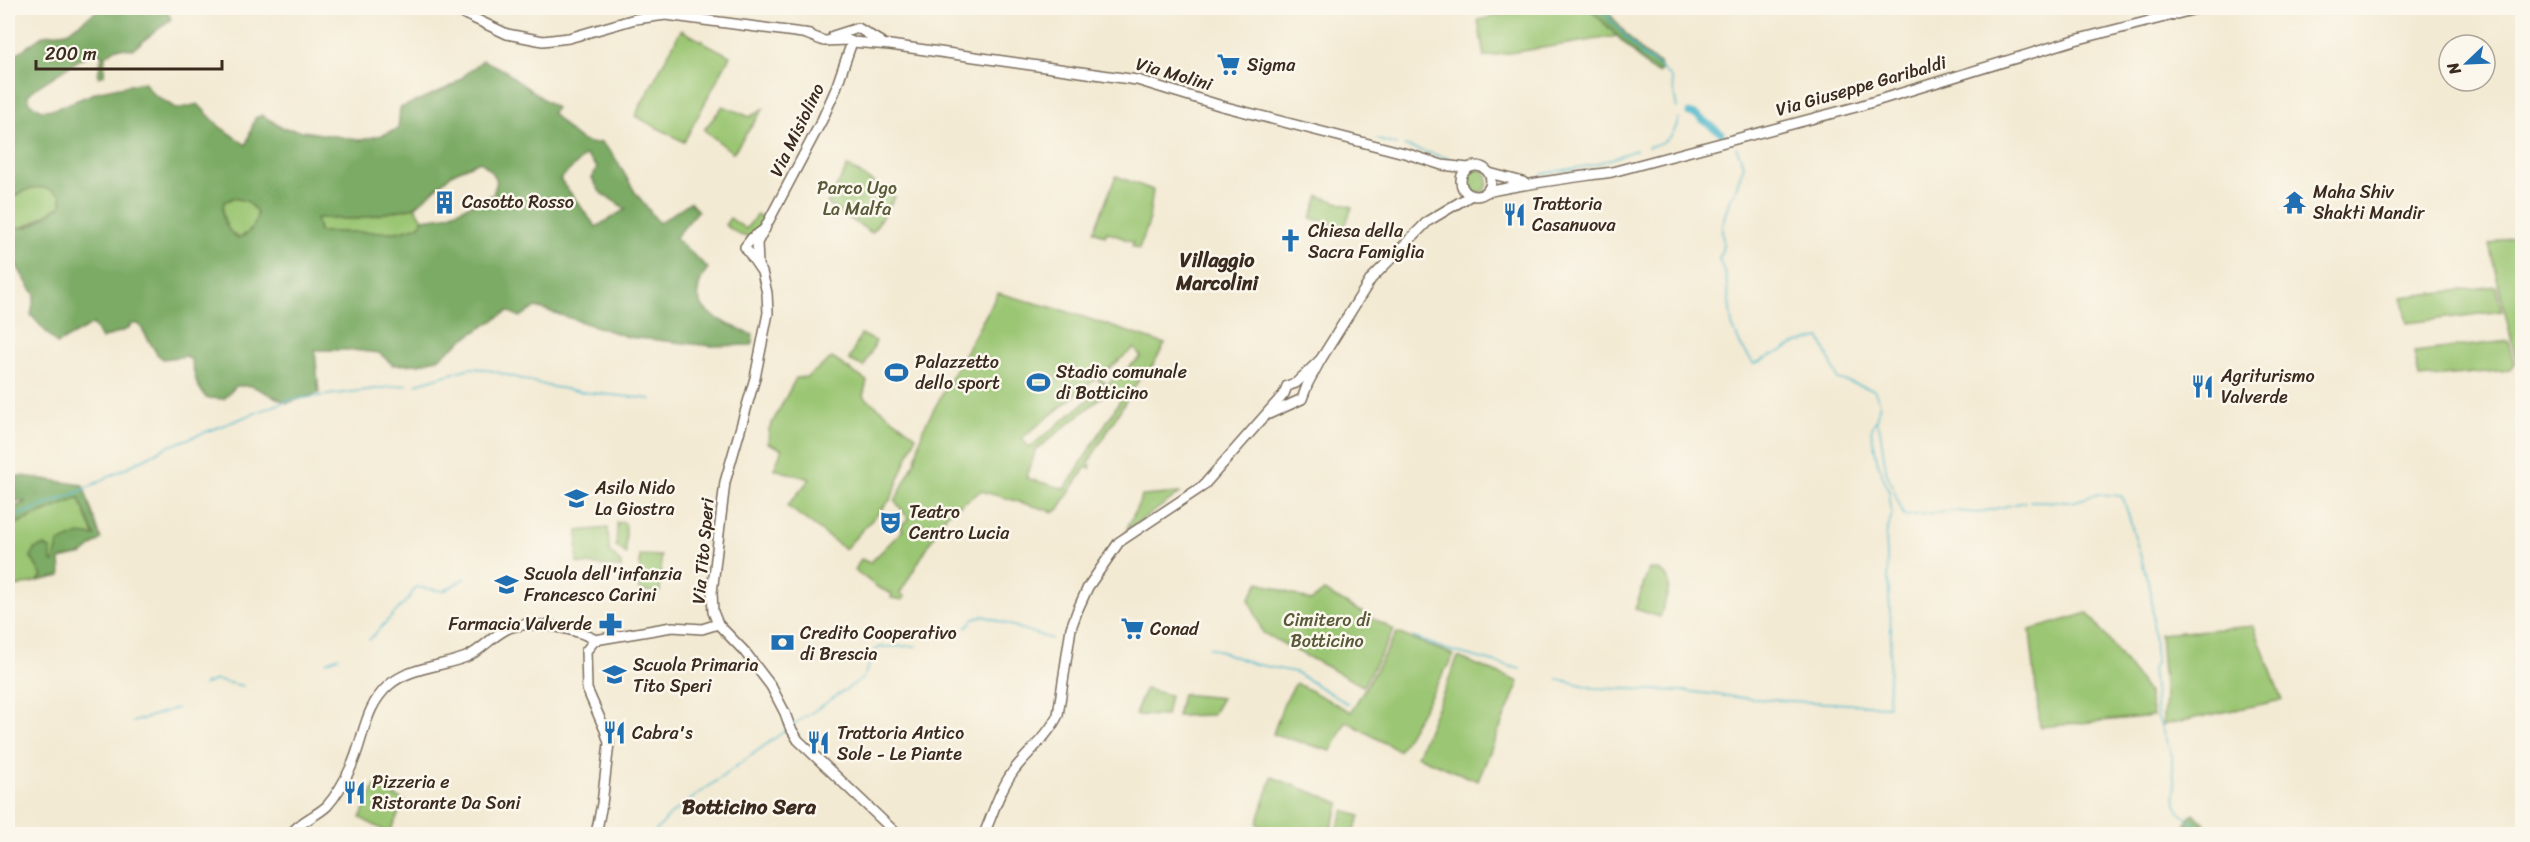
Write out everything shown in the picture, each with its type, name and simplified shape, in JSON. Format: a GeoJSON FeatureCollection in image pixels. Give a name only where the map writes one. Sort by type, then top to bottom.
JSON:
{"type":"FeatureCollection","features":[{"type":"Feature","properties":{"kind":"street","name":"Via Molini"},"geometry":{"type":"LineString","coordinates":[[452,8],[516,37],[543,41],[558,40],[635,19],[666,15],[830,37],[855,38],[1137,80],[1222,106],[1408,154],[1442,165],[1468,168]]}},
{"type":"Feature","properties":{"kind":"street","name":"Via Giuseppe Garibaldi"},"geometry":{"type":"LineString","coordinates":[[1321,359],[1377,271],[1424,225],[1470,195],[1479,196],[1487,192],[1528,183],[1570,180],[1612,172],[1856,107],[2075,40],[2200,8]]}},
{"type":"Feature","properties":{"kind":"street","name":"Via Molini"},"geometry":{"type":"LineString","coordinates":[[804,33],[814,38],[837,41],[855,38]]}},
{"type":"Feature","properties":{"kind":"street","name":"Via Misiolino"},"geometry":{"type":"LineString","coordinates":[[757,243],[822,120],[855,38]]}},
{"type":"Feature","properties":{"kind":"street"},"geometry":{"type":"LineString","coordinates":[[837,41],[843,48],[846,58]]}},
{"type":"Feature","properties":{"kind":"street","name":"Via Molini"},"geometry":{"type":"LineString","coordinates":[[1442,165],[1461,184]]}},
{"type":"Feature","properties":{"kind":"street","name":"Via Giuseppe Garibaldi"},"geometry":{"type":"LineString","coordinates":[[1468,168],[1478,166],[1489,173],[1528,183]]}},
{"type":"Feature","properties":{"kind":"street"},"geometry":{"type":"LineString","coordinates":[[1455,203],[1462,175],[1468,168]]}},
{"type":"Feature","properties":{"kind":"street"},"geometry":{"type":"LineString","coordinates":[[1487,192],[1491,183],[1489,173]]}},
{"type":"Feature","properties":{"kind":"street"},"geometry":{"type":"LineString","coordinates":[[1461,184],[1470,195]]}},
{"type":"Feature","properties":{"kind":"street","name":"Via Misiolino"},"geometry":{"type":"LineString","coordinates":[[746,247],[752,238],[765,229]]}},
{"type":"Feature","properties":{"kind":"street"},"geometry":{"type":"LineString","coordinates":[[746,247],[757,243],[758,265]]}},
{"type":"Feature","properties":{"kind":"street","name":"Via Tito Speri"},"geometry":{"type":"LineString","coordinates":[[746,247],[758,265],[767,293],[768,320],[755,378],[725,482],[712,593],[716,621],[762,673],[777,696],[794,734],[897,834]]}},
{"type":"Feature","properties":{"kind":"street"},"geometry":{"type":"LineString","coordinates":[[984,834],[1002,790],[1012,773],[1051,727],[1058,715],[1071,628],[1088,587],[1119,542],[1198,490],[1226,462],[1284,394],[1287,386],[1296,383],[1321,359]]}},
{"type":"Feature","properties":{"kind":"street"},"geometry":{"type":"LineString","coordinates":[[1264,417],[1291,403],[1299,402],[1321,359]]}},
{"type":"Feature","properties":{"kind":"street"},"geometry":{"type":"LineString","coordinates":[[1296,383],[1304,391]]}},
{"type":"Feature","properties":{"kind":"street"},"geometry":{"type":"LineString","coordinates":[[1284,394],[1291,403]]}},
{"type":"Feature","properties":{"kind":"street"},"geometry":{"type":"LineString","coordinates":[[596,834],[609,743],[587,689],[586,651],[595,640],[672,627],[697,628],[716,621]]}},
{"type":"Feature","properties":{"kind":"street"},"geometry":{"type":"LineString","coordinates":[[291,834],[298,826],[328,805],[351,767],[366,718],[378,697],[390,684],[406,675],[464,658],[496,635],[520,624],[584,633],[595,640]]}},
{"type":"Feature","properties":{"kind":"green space"},"geometry":{"type":"Polygon","coordinates":[[[101,8],[166,8],[171,19],[133,49],[117,48],[105,56],[104,75],[99,77],[98,75],[102,55],[93,51],[37,87],[28,95],[29,103],[42,110],[55,109],[100,91],[144,82],[153,94],[177,109],[198,104],[219,126],[246,145],[255,118],[262,115],[283,128],[361,140],[398,129],[400,108],[452,86],[483,60],[506,71],[556,108],[552,113],[574,135],[586,142],[601,142],[614,156],[635,192],[659,223],[690,202],[698,211],[675,238],[708,268],[700,282],[698,294],[701,304],[717,318],[753,335],[752,345],[712,346],[628,337],[536,307],[520,317],[508,311],[465,338],[439,358],[419,364],[393,365],[379,353],[315,350],[319,393],[287,403],[252,386],[236,386],[224,399],[206,398],[197,384],[191,360],[186,356],[163,359],[157,354],[139,324],[131,324],[128,329],[101,339],[93,324],[57,344],[31,315],[35,295],[12,257],[8,214],[12,225],[25,228],[61,206],[61,195],[41,187],[28,189],[8,200],[8,60],[44,35],[67,32],[101,8]],[[586,155],[560,179],[596,227],[626,209],[600,192],[592,178],[597,167],[586,155]],[[480,161],[453,173],[415,207],[357,219],[316,218],[319,232],[397,232],[419,226],[423,219],[445,216],[493,195],[497,181],[491,171],[480,161]],[[233,198],[224,202],[223,213],[227,227],[238,238],[246,234],[254,224],[257,212],[247,201],[233,198]]]}},
{"type":"Feature","properties":{"kind":"green space"},"geometry":{"type":"Polygon","coordinates":[[[1532,8],[1589,8],[1618,36],[1484,57],[1478,20],[1532,8]]]}},
{"type":"Feature","properties":{"kind":"green space"},"geometry":{"type":"Polygon","coordinates":[[[1589,8],[1605,8],[1639,48],[1654,61],[1660,63],[1661,70],[1658,73],[1651,70],[1589,8]]]}},
{"type":"Feature","properties":{"kind":"green space"},"geometry":{"type":"Polygon","coordinates":[[[681,30],[730,56],[684,142],[635,116],[681,30]]]}},
{"type":"Feature","properties":{"kind":"green space"},"geometry":{"type":"Polygon","coordinates":[[[723,106],[750,117],[764,108],[733,153],[704,130],[723,106]]]}},
{"type":"Feature","properties":{"kind":"green space","name":"Parco Ugo La Malfa"},"geometry":{"type":"Polygon","coordinates":[[[848,166],[895,197],[872,233],[827,204],[848,166]]]}},
{"type":"Feature","properties":{"kind":"green space"},"geometry":{"type":"Polygon","coordinates":[[[1476,169],[1485,172],[1488,181],[1485,190],[1476,193],[1467,190],[1464,181],[1467,172],[1476,169]]]}},
{"type":"Feature","properties":{"kind":"green space"},"geometry":{"type":"Polygon","coordinates":[[[1116,176],[1153,190],[1148,225],[1139,249],[1132,246],[1133,242],[1107,232],[1105,236],[1094,231],[1116,176]]]}},
{"type":"Feature","properties":{"kind":"green space"},"geometry":{"type":"Polygon","coordinates":[[[35,186],[49,187],[61,195],[61,206],[35,222],[17,228],[8,220],[8,200],[35,186]]]}},
{"type":"Feature","properties":{"kind":"green space"},"geometry":{"type":"Polygon","coordinates":[[[1319,196],[1352,207],[1344,229],[1311,218],[1319,196]]]}},
{"type":"Feature","properties":{"kind":"green space"},"geometry":{"type":"Polygon","coordinates":[[[233,198],[247,201],[257,212],[252,228],[238,239],[227,227],[223,213],[224,202],[233,198]]]}},
{"type":"Feature","properties":{"kind":"green space"},"geometry":{"type":"Polygon","coordinates":[[[415,207],[423,219],[419,226],[397,232],[320,232],[315,218],[357,219],[415,207]]]}},
{"type":"Feature","properties":{"kind":"green space"},"geometry":{"type":"Polygon","coordinates":[[[757,214],[764,219],[755,232],[748,237],[740,235],[725,225],[730,218],[746,229],[757,214]]]}},
{"type":"Feature","properties":{"kind":"green space"},"geometry":{"type":"Polygon","coordinates":[[[2522,234],[2522,363],[2517,364],[2489,244],[2522,234]]]}},
{"type":"Feature","properties":{"kind":"green space"},"geometry":{"type":"Polygon","coordinates":[[[2496,286],[2502,311],[2407,323],[2401,297],[2496,286]]]}},
{"type":"Feature","properties":{"kind":"green space"},"geometry":{"type":"Polygon","coordinates":[[[998,293],[1065,311],[1165,344],[1148,373],[1144,371],[1088,463],[1091,465],[1090,469],[1086,467],[1058,510],[1054,512],[981,491],[947,514],[900,593],[905,597],[903,600],[891,598],[892,594],[877,587],[855,570],[861,559],[870,563],[903,530],[900,526],[909,519],[895,501],[915,461],[923,429],[998,293]],[[1134,348],[1100,376],[1106,385],[1141,357],[1134,348]],[[1097,378],[1022,438],[1029,448],[1104,387],[1097,378]],[[1108,392],[1036,450],[1026,478],[1065,489],[1121,399],[1108,392]]]}},
{"type":"Feature","properties":{"kind":"green space"},"geometry":{"type":"Polygon","coordinates":[[[861,334],[876,341],[864,367],[849,360],[861,334]]]}},
{"type":"Feature","properties":{"kind":"green space"},"geometry":{"type":"Polygon","coordinates":[[[2508,341],[2514,364],[2510,370],[2419,378],[2414,352],[2508,341]]]}},
{"type":"Feature","properties":{"kind":"green space"},"geometry":{"type":"Polygon","coordinates":[[[832,358],[867,381],[863,396],[916,436],[891,499],[845,549],[787,506],[810,479],[774,469],[782,449],[768,443],[769,429],[796,378],[807,377],[832,358]]]}},
{"type":"Feature","properties":{"kind":"green space"},"geometry":{"type":"Polygon","coordinates":[[[23,476],[83,485],[101,539],[83,554],[60,559],[61,576],[38,581],[42,576],[31,557],[34,549],[44,545],[51,550],[51,561],[54,562],[58,543],[79,534],[95,536],[79,498],[8,527],[8,509],[26,502],[8,500],[8,477],[23,476]]]}},
{"type":"Feature","properties":{"kind":"green space"},"geometry":{"type":"Polygon","coordinates":[[[1180,493],[1126,531],[1142,496],[1180,493]]]}},
{"type":"Feature","properties":{"kind":"green space"},"geometry":{"type":"Polygon","coordinates":[[[79,498],[95,537],[57,554],[55,562],[31,557],[42,576],[38,581],[8,589],[8,527],[79,498]]]}},
{"type":"Feature","properties":{"kind":"green space"},"geometry":{"type":"Polygon","coordinates":[[[624,522],[626,554],[616,546],[617,523],[624,522]]]}},
{"type":"Feature","properties":{"kind":"green space"},"geometry":{"type":"Polygon","coordinates":[[[608,528],[609,550],[621,564],[621,568],[577,563],[578,531],[608,528]]]}},
{"type":"Feature","properties":{"kind":"green space"},"geometry":{"type":"Polygon","coordinates":[[[640,555],[661,556],[660,592],[639,591],[640,555]]]}},
{"type":"Feature","properties":{"kind":"green space"},"geometry":{"type":"Polygon","coordinates":[[[1649,569],[1665,574],[1668,580],[1668,594],[1660,617],[1635,609],[1649,569]]]}},
{"type":"Feature","properties":{"kind":"green space","name":"Cimitero di Botticino"},"geometry":{"type":"Polygon","coordinates":[[[1259,582],[1311,601],[1324,591],[1394,630],[1363,686],[1263,633],[1249,599],[1259,582]]]}},
{"type":"Feature","properties":{"kind":"green space"},"geometry":{"type":"Polygon","coordinates":[[[2088,613],[2148,692],[2153,716],[2040,727],[2030,630],[2088,613]]]}},
{"type":"Feature","properties":{"kind":"green space"},"geometry":{"type":"Polygon","coordinates":[[[2254,626],[2282,700],[2162,725],[2165,699],[2160,634],[2254,626]]]}},
{"type":"Feature","properties":{"kind":"green space"},"geometry":{"type":"Polygon","coordinates":[[[1397,633],[1454,655],[1399,751],[1346,721],[1331,751],[1273,734],[1284,703],[1296,683],[1351,712],[1397,633]]]}},
{"type":"Feature","properties":{"kind":"green space"},"geometry":{"type":"Polygon","coordinates":[[[1458,657],[1519,682],[1478,781],[1417,756],[1458,657]]]}},
{"type":"Feature","properties":{"kind":"green space"},"geometry":{"type":"Polygon","coordinates":[[[1145,689],[1170,695],[1166,716],[1135,715],[1145,689]]]}},
{"type":"Feature","properties":{"kind":"green space"},"geometry":{"type":"Polygon","coordinates":[[[1182,694],[1222,698],[1212,715],[1177,716],[1182,694]]]}},
{"type":"Feature","properties":{"kind":"green space"},"geometry":{"type":"Polygon","coordinates":[[[1272,777],[1340,803],[1329,834],[1280,834],[1257,824],[1272,777]]]}},
{"type":"Feature","properties":{"kind":"green space"},"geometry":{"type":"Polygon","coordinates":[[[375,786],[405,801],[389,833],[360,818],[375,786]]]}},
{"type":"Feature","properties":{"kind":"green space"},"geometry":{"type":"Polygon","coordinates":[[[1344,810],[1360,816],[1353,834],[1335,834],[1344,810]]]}},
{"type":"Feature","properties":{"kind":"green space"},"geometry":{"type":"Polygon","coordinates":[[[2194,813],[2214,834],[2196,834],[2185,824],[2188,817],[2194,813]]]}},
{"type":"Feature","properties":{"kind":"waterway"},"geometry":{"type":"LineString","coordinates":[[1600,8],[1644,57],[1658,65],[1671,78],[1677,108]]}},
{"type":"Feature","properties":{"kind":"waterway"},"geometry":{"type":"LineString","coordinates":[[1689,113],[1696,115],[1721,133]]}},
{"type":"Feature","properties":{"kind":"waterway"},"geometry":{"type":"LineString","coordinates":[[1648,147],[1669,138],[1679,118]]}},
{"type":"Feature","properties":{"kind":"waterway"},"geometry":{"type":"LineString","coordinates":[[1376,139],[1396,145]]}},
{"type":"Feature","properties":{"kind":"waterway"},"geometry":{"type":"LineString","coordinates":[[1404,146],[1451,159]]}},
{"type":"Feature","properties":{"kind":"waterway"},"geometry":{"type":"LineString","coordinates":[[1736,147],[1744,165],[1722,225],[1723,246],[1719,259],[1726,277],[1732,325],[1741,346],[1754,364],[1798,343],[1820,338],[1838,379],[1874,390],[1880,403],[1876,420],[1880,429],[1886,471],[1904,516],[1956,511],[1976,513],[2025,502]]}},
{"type":"Feature","properties":{"kind":"waterway"},"geometry":{"type":"LineString","coordinates":[[1542,174],[1593,165],[1636,150]]}},
{"type":"Feature","properties":{"kind":"waterway"},"geometry":{"type":"LineString","coordinates":[[416,384],[470,368],[485,369],[548,386],[582,392],[651,399]]}},
{"type":"Feature","properties":{"kind":"waterway"},"geometry":{"type":"LineString","coordinates":[[8,519],[79,492],[167,447],[289,400],[406,385]]}},
{"type":"Feature","properties":{"kind":"waterway"},"geometry":{"type":"LineString","coordinates":[[1558,679],[1594,688],[1685,691],[1753,699],[1888,706],[1891,632],[1886,536],[1892,514],[1889,492],[1878,463],[1871,431],[1876,420]]}},
{"type":"Feature","properties":{"kind":"waterway"},"geometry":{"type":"LineString","coordinates":[[2030,501],[2072,502],[2098,494],[2121,496],[2124,500],[2151,592],[2156,663],[2152,669],[2157,716],[2172,756],[2176,804],[2179,812],[2208,834]]}},
{"type":"Feature","properties":{"kind":"waterway"},"geometry":{"type":"LineString","coordinates":[[369,640],[409,598],[416,587],[444,591],[465,578]]}},
{"type":"Feature","properties":{"kind":"waterway"},"geometry":{"type":"LineString","coordinates":[[966,628],[974,619],[984,616],[1051,639]]}},
{"type":"Feature","properties":{"kind":"waterway"},"geometry":{"type":"LineString","coordinates":[[1413,637],[1445,649],[1520,669]]}},
{"type":"Feature","properties":{"kind":"waterway"},"geometry":{"type":"LineString","coordinates":[[793,725],[863,678],[875,651],[880,647],[916,646]]}},
{"type":"Feature","properties":{"kind":"waterway"},"geometry":{"type":"LineString","coordinates":[[1209,647],[1254,664],[1295,672],[1348,704]]}},
{"type":"Feature","properties":{"kind":"waterway"},"geometry":{"type":"LineString","coordinates":[[326,662],[338,657]]}},
{"type":"Feature","properties":{"kind":"waterway"},"geometry":{"type":"LineString","coordinates":[[203,685],[216,680],[243,686]]}},
{"type":"Feature","properties":{"kind":"waterway"},"geometry":{"type":"LineString","coordinates":[[133,722],[177,708]]}},
{"type":"Feature","properties":{"kind":"waterway"},"geometry":{"type":"LineString","coordinates":[[653,834],[671,814],[786,730]]}},
{"type":"Feature","properties":{"kind":"place","name":"Sigma"},"geometry":{"type":"Point","coordinates":[1229,65]}},
{"type":"Feature","properties":{"kind":"place","name":"Casotto Rosso"},"geometry":{"type":"Point","coordinates":[444,202]}},
{"type":"Feature","properties":{"kind":"place","name":"Maha Shiv Shakti Mandir"},"geometry":{"type":"Point","coordinates":[2295,202]}},
{"type":"Feature","properties":{"kind":"place","name":"Trattoria Casanuova"},"geometry":{"type":"Point","coordinates":[1514,214]}},
{"type":"Feature","properties":{"kind":"place","name":"Chiesa della Sacra Famiglia"},"geometry":{"type":"Point","coordinates":[1290,241]}},
{"type":"Feature","properties":{"kind":"place","name":"Palazzetto dello sport"},"geometry":{"type":"Point","coordinates":[897,372]}},
{"type":"Feature","properties":{"kind":"place","name":"Stadio comunale di Botticino"},"geometry":{"type":"Point","coordinates":[1038,382]}},
{"type":"Feature","properties":{"kind":"place","name":"Agriturismo Valverde"},"geometry":{"type":"Point","coordinates":[2203,386]}},
{"type":"Feature","properties":{"kind":"place","name":"Asilo Nido La Giostra"},"geometry":{"type":"Point","coordinates":[577,498]}},
{"type":"Feature","properties":{"kind":"place","name":"Teatro Centro Lucia"},"geometry":{"type":"Point","coordinates":[891,522]}},
{"type":"Feature","properties":{"kind":"place","name":"Scuola dell'infanzia Francesco Carini"},"geometry":{"type":"Point","coordinates":[506,584]}},
{"type":"Feature","properties":{"kind":"place","name":"Farmacia Valverde"},"geometry":{"type":"Point","coordinates":[610,624]}},
{"type":"Feature","properties":{"kind":"place","name":"Conad"},"geometry":{"type":"Point","coordinates":[1132,629]}},
{"type":"Feature","properties":{"kind":"place","name":"Credito Cooperativo di Brescia"},"geometry":{"type":"Point","coordinates":[782,643]}},
{"type":"Feature","properties":{"kind":"place","name":"Scuola Primaria Tito Speri"},"geometry":{"type":"Point","coordinates":[615,675]}},
{"type":"Feature","properties":{"kind":"place","name":"Cabra's"},"geometry":{"type":"Point","coordinates":[614,733]}},
{"type":"Feature","properties":{"kind":"place","name":"Trattoria Antico Sole - Le Piante"},"geometry":{"type":"Point","coordinates":[819,743]}},
{"type":"Feature","properties":{"kind":"place","name":"Pizzeria e Ristorante Da Soni"},"geometry":{"type":"Point","coordinates":[354,792]}},
{"type":"Feature","properties":{"kind":"district","name":"Villaggio Marcolini"},"geometry":{"type":"Point","coordinates":[1217,272]}},
{"type":"Feature","properties":{"kind":"district","name":"Botticino Sera"},"geometry":{"type":"Point","coordinates":[749,807]}}]}
